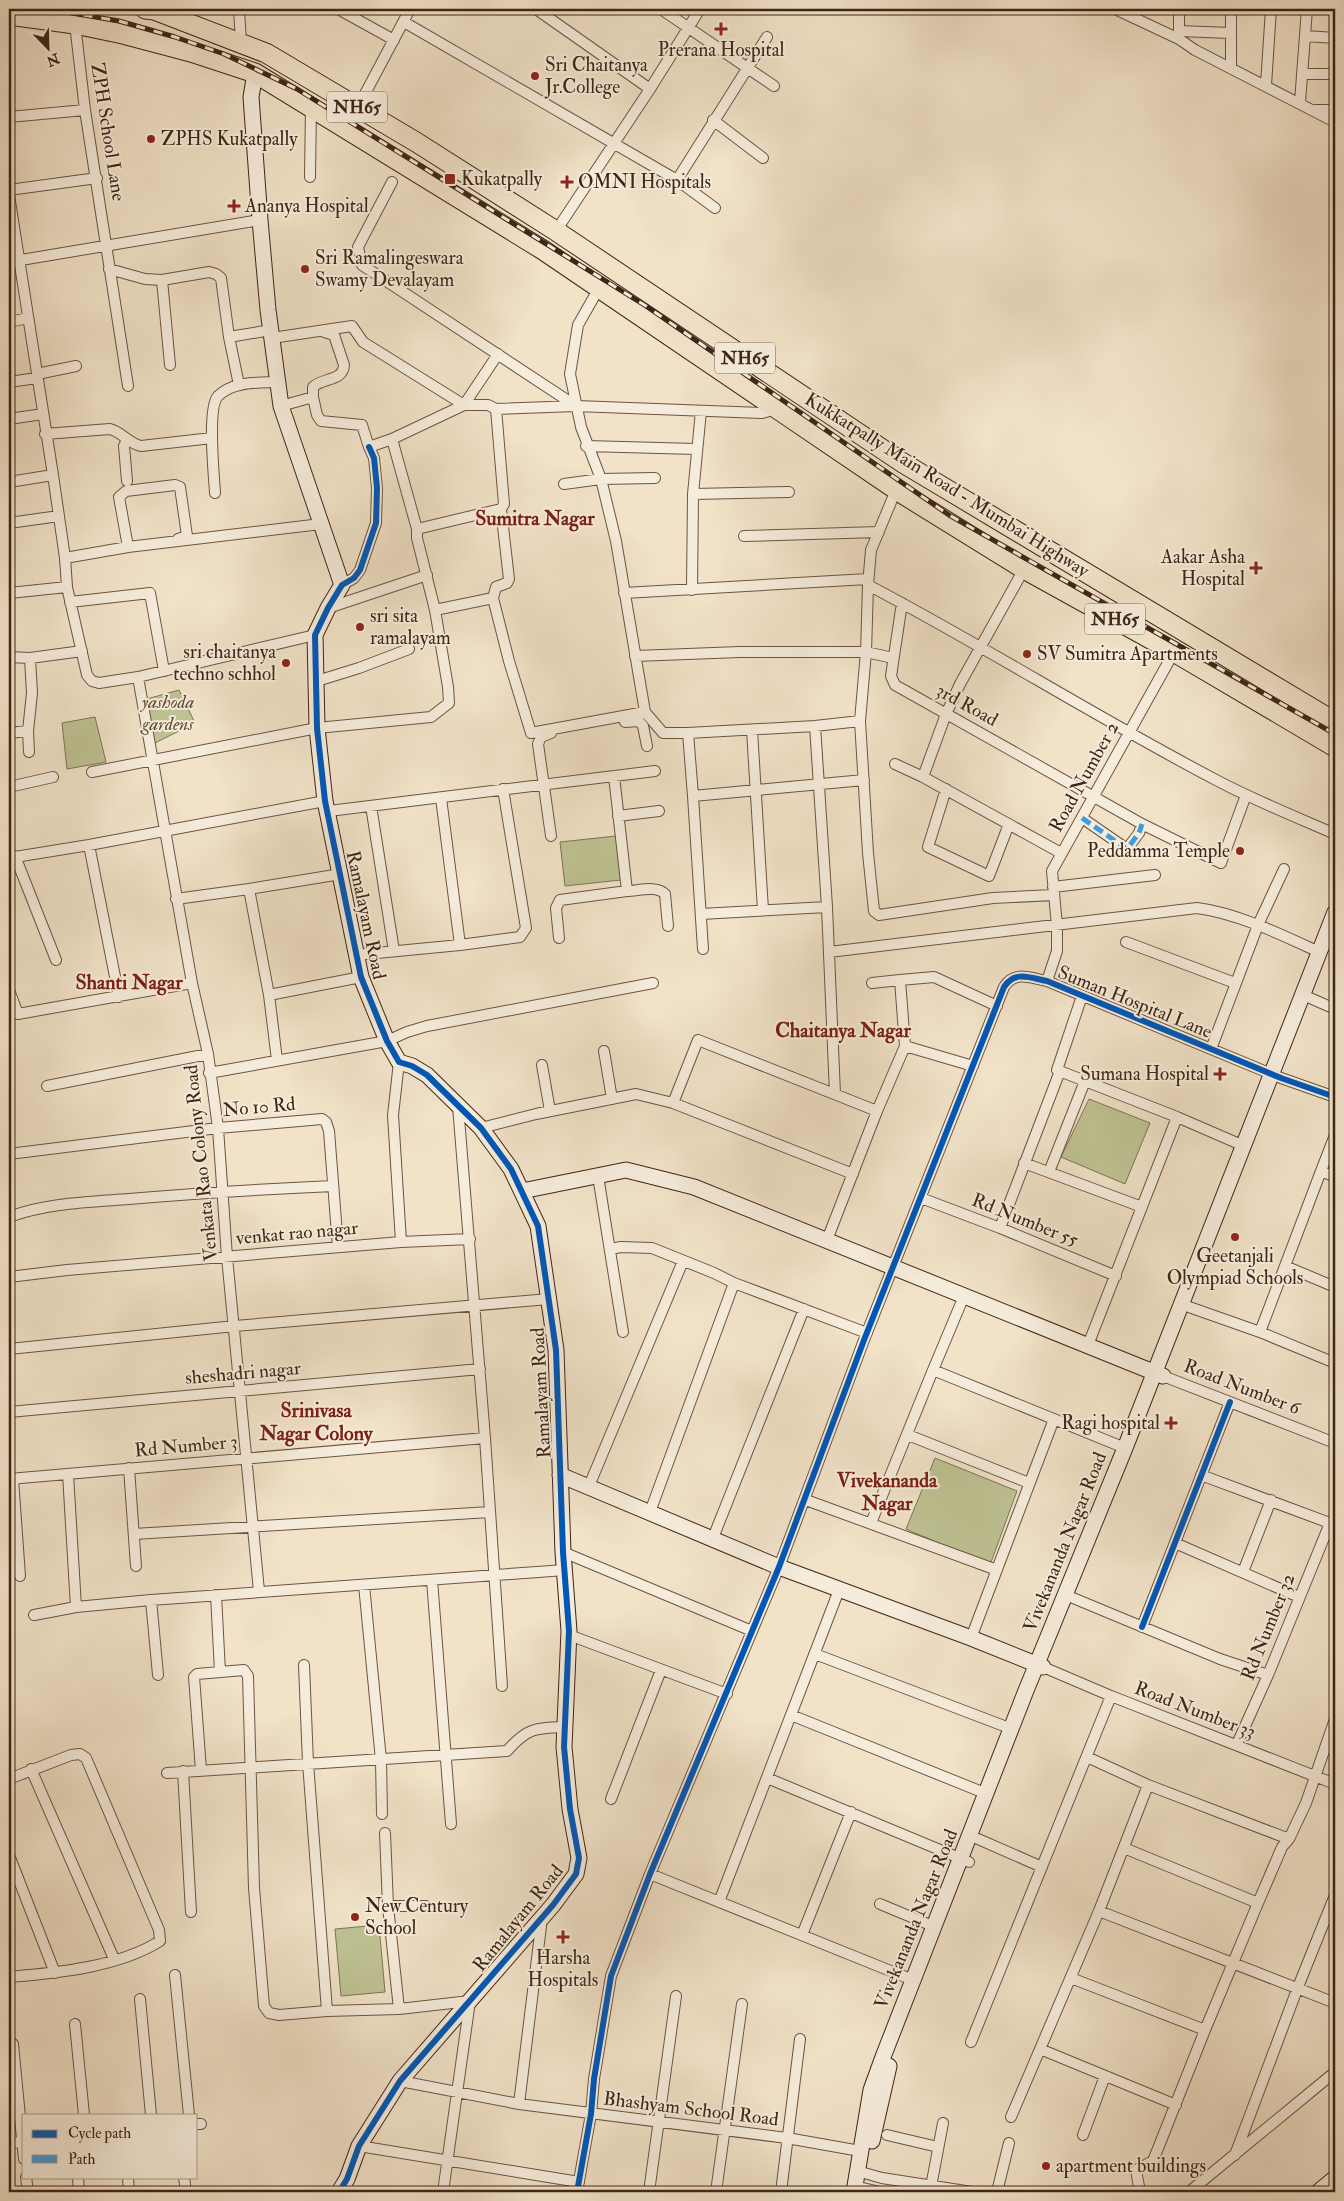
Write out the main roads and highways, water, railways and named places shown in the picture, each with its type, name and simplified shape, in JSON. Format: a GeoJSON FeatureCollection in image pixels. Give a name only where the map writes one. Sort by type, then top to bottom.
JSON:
{"type":"FeatureCollection","features":[{"type":"Feature","properties":{"kind":"highway","name":"Kukkatpally Main Road - Mumbai Highway"},"geometry":{"type":"LineString","coordinates":[[151,9],[266,53],[358,107],[556,231],[902,463],[1335,722]]}},
{"type":"Feature","properties":{"kind":"highway","name":"Kukkatpally Main Road - Mumbai Highway"},"geometry":{"type":"LineString","coordinates":[[9,15],[75,24],[123,34],[190,52],[255,73],[543,250],[899,491],[1024,569],[1174,652],[1335,747]]}},
{"type":"Feature","properties":{"kind":"highway"},"geometry":{"type":"LineString","coordinates":[[899,491],[918,471]]}},
{"type":"Feature","properties":{"kind":"railway"},"geometry":{"type":"LineString","coordinates":[[48,9],[119,21],[175,37],[224,54],[297,89],[646,306],[949,515],[1335,734]]}},
{"type":"Feature","properties":{"kind":"place","name":"Prerana Hospital"},"geometry":{"type":"Point","coordinates":[721,29]}},
{"type":"Feature","properties":{"kind":"place","name":"Sri Chaitanya Jr.College"},"geometry":{"type":"Point","coordinates":[535,76]}},
{"type":"Feature","properties":{"kind":"place","name":"ZPHS Kukatpally"},"geometry":{"type":"Point","coordinates":[151,139]}},
{"type":"Feature","properties":{"kind":"place","name":"Kukatpally"},"geometry":{"type":"Point","coordinates":[450,179]}},
{"type":"Feature","properties":{"kind":"place","name":"OMNI Hospitals"},"geometry":{"type":"Point","coordinates":[567,182]}},
{"type":"Feature","properties":{"kind":"place","name":"Ananya Hospital"},"geometry":{"type":"Point","coordinates":[234,206]}},
{"type":"Feature","properties":{"kind":"place","name":"Sri Ramalingeswara Swamy Devalayam"},"geometry":{"type":"Point","coordinates":[305,269]}},
{"type":"Feature","properties":{"kind":"place","name":"Aakar Asha Hospital"},"geometry":{"type":"Point","coordinates":[1256,568]}},
{"type":"Feature","properties":{"kind":"place","name":"sri sita ramalayam"},"geometry":{"type":"Point","coordinates":[360,627]}},
{"type":"Feature","properties":{"kind":"place","name":"SV Sumitra Apartments"},"geometry":{"type":"Point","coordinates":[1027,654]}},
{"type":"Feature","properties":{"kind":"place","name":"sri chaitanya techno schhol"},"geometry":{"type":"Point","coordinates":[286,663]}},
{"type":"Feature","properties":{"kind":"place","name":"Peddamma Temple"},"geometry":{"type":"Point","coordinates":[1240,851]}},
{"type":"Feature","properties":{"kind":"place","name":"Sumana Hospital"},"geometry":{"type":"Point","coordinates":[1220,1074]}},
{"type":"Feature","properties":{"kind":"place","name":"Geetanjali Olympiad Schools"},"geometry":{"type":"Point","coordinates":[1235,1237]}},
{"type":"Feature","properties":{"kind":"place","name":"Ragi hospital"},"geometry":{"type":"Point","coordinates":[1171,1423]}},
{"type":"Feature","properties":{"kind":"place","name":"New Century School"},"geometry":{"type":"Point","coordinates":[355,1917]}},
{"type":"Feature","properties":{"kind":"place","name":"Harsha Hospitals"},"geometry":{"type":"Point","coordinates":[563,1937]}},
{"type":"Feature","properties":{"kind":"place","name":"apartment buildings"},"geometry":{"type":"Point","coordinates":[1046,2166]}},
{"type":"Feature","properties":{"kind":"district","name":"Sumitra Nagar"},"geometry":{"type":"Point","coordinates":[535,518]}},
{"type":"Feature","properties":{"kind":"district","name":"Shanti Nagar"},"geometry":{"type":"Point","coordinates":[129,982]}},
{"type":"Feature","properties":{"kind":"district","name":"Chaitanya Nagar"},"geometry":{"type":"Point","coordinates":[843,1030]}},
{"type":"Feature","properties":{"kind":"district","name":"Srinivasa Nagar Colony"},"geometry":{"type":"Point","coordinates":[316,1422]}},
{"type":"Feature","properties":{"kind":"district","name":"Vivekananda Nagar"},"geometry":{"type":"Point","coordinates":[887,1492]}},
{"type":"Feature","properties":{"kind":"park label","name":"yashoda gardens"},"geometry":{"type":"Point","coordinates":[168,713]}}]}
